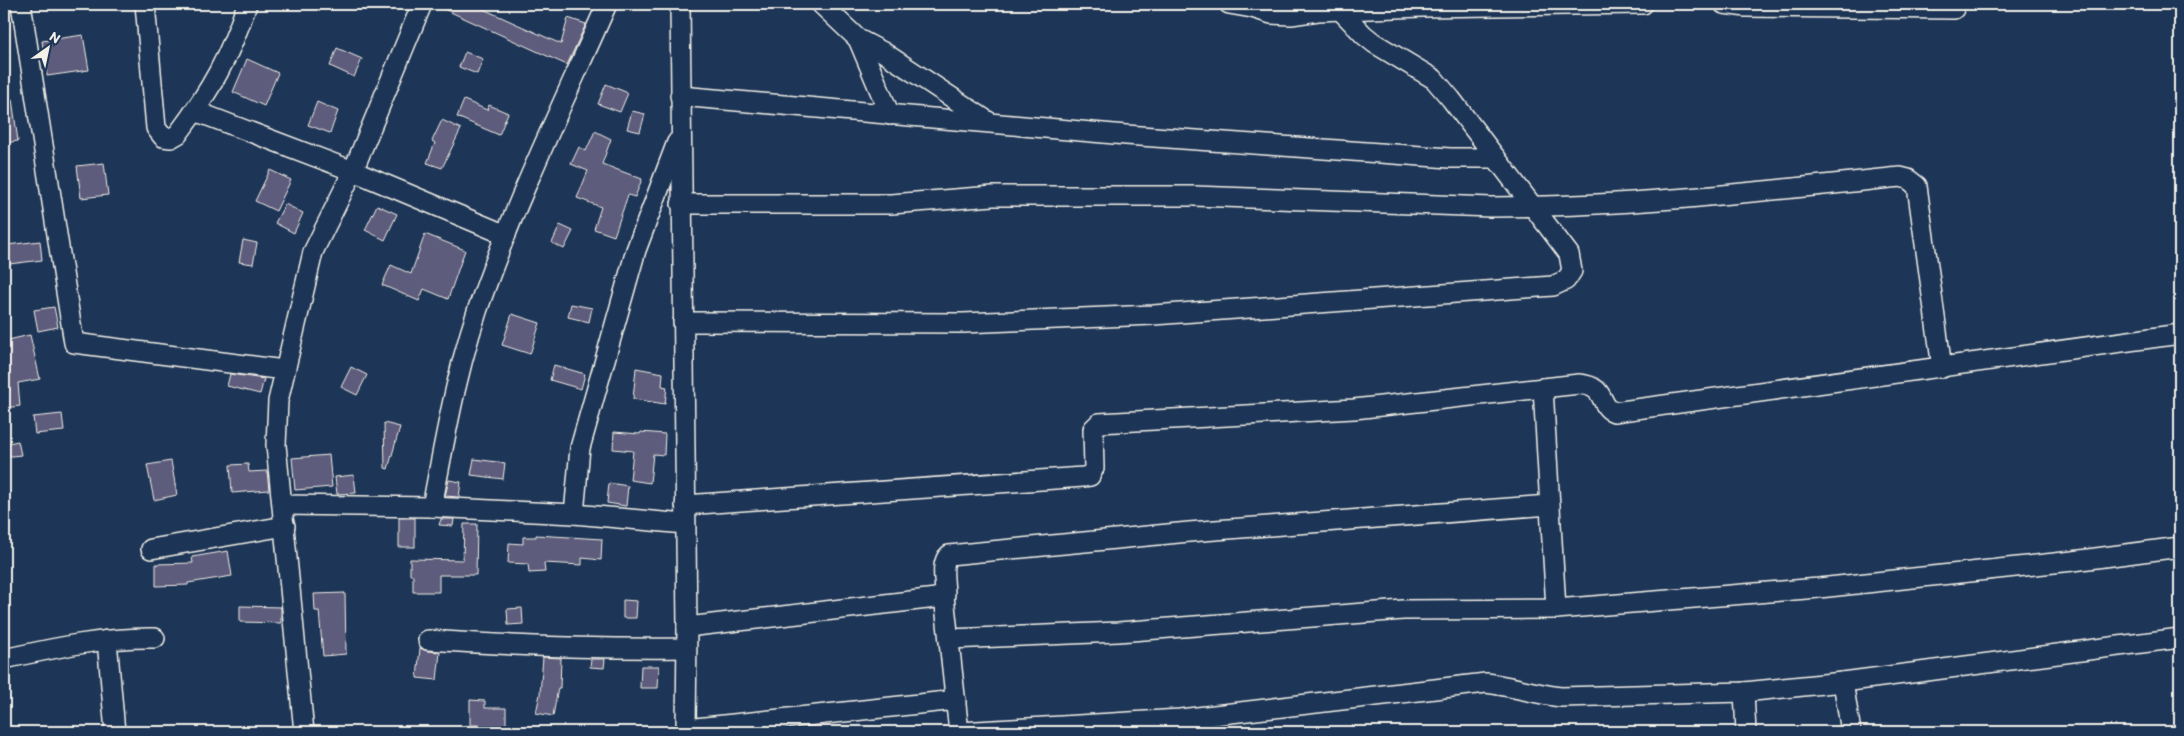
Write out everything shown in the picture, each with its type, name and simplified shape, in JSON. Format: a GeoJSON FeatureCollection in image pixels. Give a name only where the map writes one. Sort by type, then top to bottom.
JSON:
{"type":"FeatureCollection","features":[{"type":"Feature","properties":{"kind":"street"},"geometry":{"type":"LineString","coordinates":[[21,4],[44,164],[74,343],[284,370]]}},
{"type":"Feature","properties":{"kind":"street"},"geometry":{"type":"LineString","coordinates":[[145,4],[156,128],[163,137],[171,138],[178,134],[195,112],[225,63],[247,4]]}},
{"type":"Feature","properties":{"kind":"street"},"geometry":{"type":"LineString","coordinates":[[304,732],[276,445],[278,401],[313,252],[353,171],[422,4]]}},
{"type":"Feature","properties":{"kind":"street"},"geometry":{"type":"LineString","coordinates":[[432,507],[454,390],[485,287],[607,4]]}},
{"type":"Feature","properties":{"kind":"street"},"geometry":{"type":"LineString","coordinates":[[680,4],[687,627],[686,731],[956,700]]}},
{"type":"Feature","properties":{"kind":"street"},"geometry":{"type":"LineString","coordinates":[[821,4],[858,39],[883,52],[992,124]]}},
{"type":"Feature","properties":{"kind":"street"},"geometry":{"type":"LineString","coordinates":[[1229,4],[1271,14],[1291,15],[1340,10],[1516,4],[1643,4]]}},
{"type":"Feature","properties":{"kind":"street"},"geometry":{"type":"LineString","coordinates":[[1724,4],[1746,7],[1954,9]]}},
{"type":"Feature","properties":{"kind":"street"},"geometry":{"type":"LineString","coordinates":[[683,322],[982,322],[1153,314],[1553,286],[1566,280],[1572,271],[1569,254],[1434,79],[1374,43],[1340,10]]}},
{"type":"Feature","properties":{"kind":"street"},"geometry":{"type":"LineString","coordinates":[[858,39],[890,116]]}},
{"type":"Feature","properties":{"kind":"street"},"geometry":{"type":"LineString","coordinates":[[680,96],[890,116],[1334,150],[1496,158]]}},
{"type":"Feature","properties":{"kind":"street"},"geometry":{"type":"LineString","coordinates":[[195,112],[353,171],[506,235]]}},
{"type":"Feature","properties":{"kind":"street"},"geometry":{"type":"LineString","coordinates":[[574,514],[583,439],[636,250],[680,132]]}},
{"type":"Feature","properties":{"kind":"street"},"geometry":{"type":"LineString","coordinates":[[681,204],[891,204],[992,196],[1128,195],[1533,207],[1660,202],[1900,177],[1917,186],[1942,368]]}},
{"type":"Feature","properties":{"kind":"street"},"geometry":{"type":"LineString","coordinates":[[685,505],[1090,476],[1094,468],[1093,429],[1099,423],[1354,409],[1587,384],[1601,393],[1608,409],[1614,412],[2180,334]]}},
{"type":"Feature","properties":{"kind":"street"},"geometry":{"type":"LineString","coordinates":[[1543,388],[1556,609]]}},
{"type":"Feature","properties":{"kind":"street"},"geometry":{"type":"LineString","coordinates":[[282,505],[432,507],[574,514],[685,524]]}},
{"type":"Feature","properties":{"kind":"street"},"geometry":{"type":"LineString","coordinates":[[1550,506],[1188,532],[950,555],[944,563],[944,596],[959,732],[1180,719],[1486,683],[1561,697],[1744,692],[1843,682],[2180,638]]}},
{"type":"Feature","properties":{"kind":"street"},"geometry":{"type":"LineString","coordinates":[[151,549],[284,526]]}},
{"type":"Feature","properties":{"kind":"street"},"geometry":{"type":"LineString","coordinates":[[949,639],[1118,632],[1403,610],[1556,609],[1819,588],[2073,561],[2180,547]]}},
{"type":"Feature","properties":{"kind":"street"},"geometry":{"type":"LineString","coordinates":[[687,627],[944,596]]}},
{"type":"Feature","properties":{"kind":"street"},"geometry":{"type":"LineString","coordinates":[[4,659],[72,644],[155,638]]}},
{"type":"Feature","properties":{"kind":"street"},"geometry":{"type":"LineString","coordinates":[[107,640],[115,732]]}},
{"type":"Feature","properties":{"kind":"street"},"geometry":{"type":"LineString","coordinates":[[428,640],[501,645],[686,648]]}},
{"type":"Feature","properties":{"kind":"street"},"geometry":{"type":"LineString","coordinates":[[1843,682],[1851,732]]}},
{"type":"Feature","properties":{"kind":"street"},"geometry":{"type":"LineString","coordinates":[[1744,692],[1746,732]]}},
{"type":"Feature","properties":{"kind":"building"},"geometry":{"type":"Polygon","coordinates":[[[433,4],[472,4],[561,44],[568,18],[586,24],[567,65],[433,4]]]}},
{"type":"Feature","properties":{"kind":"building"},"geometry":{"type":"Polygon","coordinates":[[[83,35],[89,70],[47,76],[42,41],[83,35]]]}},
{"type":"Feature","properties":{"kind":"building"},"geometry":{"type":"Polygon","coordinates":[[[337,48],[362,59],[354,77],[330,66],[337,48]]]}},
{"type":"Feature","properties":{"kind":"building"},"geometry":{"type":"Polygon","coordinates":[[[465,52],[483,59],[477,74],[459,67],[465,52]]]}},
{"type":"Feature","properties":{"kind":"building"},"geometry":{"type":"Polygon","coordinates":[[[247,59],[278,73],[264,106],[233,92],[247,59]]]}},
{"type":"Feature","properties":{"kind":"building"},"geometry":{"type":"Polygon","coordinates":[[[606,84],[628,93],[620,112],[598,104],[606,84]]]}},
{"type":"Feature","properties":{"kind":"building"},"geometry":{"type":"Polygon","coordinates":[[[4,99],[12,99],[18,141],[4,143],[4,99]]]}},
{"type":"Feature","properties":{"kind":"building"},"geometry":{"type":"Polygon","coordinates":[[[464,100],[487,110],[489,105],[508,113],[499,135],[457,117],[464,100]]]}},
{"type":"Feature","properties":{"kind":"building"},"geometry":{"type":"Polygon","coordinates":[[[317,102],[338,111],[330,133],[308,125],[317,102]]]}},
{"type":"Feature","properties":{"kind":"building"},"geometry":{"type":"Polygon","coordinates":[[[632,111],[645,114],[640,132],[627,129],[632,111]]]}},
{"type":"Feature","properties":{"kind":"building"},"geometry":{"type":"Polygon","coordinates":[[[442,120],[461,129],[442,168],[427,163],[435,143],[432,141],[442,120]]]}},
{"type":"Feature","properties":{"kind":"building"},"geometry":{"type":"Polygon","coordinates":[[[595,131],[611,139],[602,164],[642,179],[635,197],[628,195],[614,236],[594,229],[601,207],[577,198],[588,171],[571,164],[579,147],[586,151],[595,131]]]}},
{"type":"Feature","properties":{"kind":"building"},"geometry":{"type":"Polygon","coordinates":[[[104,163],[108,195],[81,198],[77,166],[104,163]]]}},
{"type":"Feature","properties":{"kind":"building"},"geometry":{"type":"Polygon","coordinates":[[[270,170],[291,180],[276,211],[255,201],[270,170]]]}},
{"type":"Feature","properties":{"kind":"building"},"geometry":{"type":"Polygon","coordinates":[[[285,204],[303,213],[294,233],[275,223],[285,204]]]}},
{"type":"Feature","properties":{"kind":"building"},"geometry":{"type":"Polygon","coordinates":[[[377,205],[397,214],[385,240],[365,230],[377,205]]]}},
{"type":"Feature","properties":{"kind":"building"},"geometry":{"type":"Polygon","coordinates":[[[560,225],[573,231],[564,249],[552,243],[560,225]]]}},
{"type":"Feature","properties":{"kind":"building"},"geometry":{"type":"Polygon","coordinates":[[[425,234],[465,250],[448,299],[424,289],[419,301],[382,285],[391,265],[411,274],[425,234]]]}},
{"type":"Feature","properties":{"kind":"building"},"geometry":{"type":"Polygon","coordinates":[[[243,240],[257,243],[253,264],[239,262],[243,240]]]}},
{"type":"Feature","properties":{"kind":"building"},"geometry":{"type":"Polygon","coordinates":[[[40,241],[42,260],[9,264],[7,245],[40,241]]]}},
{"type":"Feature","properties":{"kind":"building"},"geometry":{"type":"Polygon","coordinates":[[[571,304],[592,308],[589,322],[568,317],[571,304]]]}},
{"type":"Feature","properties":{"kind":"building"},"geometry":{"type":"Polygon","coordinates":[[[54,307],[58,327],[38,331],[34,310],[54,307]]]}},
{"type":"Feature","properties":{"kind":"building"},"geometry":{"type":"Polygon","coordinates":[[[512,314],[540,323],[530,354],[502,345],[512,314]]]}},
{"type":"Feature","properties":{"kind":"building"},"geometry":{"type":"Polygon","coordinates":[[[30,335],[40,379],[18,383],[20,406],[4,408],[4,341],[30,335]]]}},
{"type":"Feature","properties":{"kind":"building"},"geometry":{"type":"Polygon","coordinates":[[[554,365],[585,374],[581,389],[550,380],[554,365]]]}},
{"type":"Feature","properties":{"kind":"building"},"geometry":{"type":"Polygon","coordinates":[[[351,367],[367,375],[357,395],[341,387],[351,367]]]}},
{"type":"Feature","properties":{"kind":"building"},"geometry":{"type":"Polygon","coordinates":[[[636,368],[663,373],[662,386],[667,387],[665,404],[633,399],[636,368]]]}},
{"type":"Feature","properties":{"kind":"building"},"geometry":{"type":"Polygon","coordinates":[[[230,374],[264,379],[260,394],[227,386],[230,374]]]}},
{"type":"Feature","properties":{"kind":"building"},"geometry":{"type":"Polygon","coordinates":[[[62,414],[64,431],[35,434],[33,417],[62,414]]]}},
{"type":"Feature","properties":{"kind":"building"},"geometry":{"type":"Polygon","coordinates":[[[384,423],[400,427],[388,469],[385,468],[384,423]]]}},
{"type":"Feature","properties":{"kind":"building"},"geometry":{"type":"Polygon","coordinates":[[[614,432],[665,434],[664,455],[653,454],[650,483],[630,480],[633,451],[613,449],[614,432]]]}},
{"type":"Feature","properties":{"kind":"building"},"geometry":{"type":"Polygon","coordinates":[[[18,441],[21,455],[4,457],[4,444],[18,441]]]}},
{"type":"Feature","properties":{"kind":"building"},"geometry":{"type":"Polygon","coordinates":[[[329,455],[332,487],[295,490],[292,458],[329,455]]]}},
{"type":"Feature","properties":{"kind":"building"},"geometry":{"type":"Polygon","coordinates":[[[474,459],[505,463],[503,479],[471,475],[474,459]]]}},
{"type":"Feature","properties":{"kind":"building"},"geometry":{"type":"Polygon","coordinates":[[[171,461],[177,495],[154,500],[147,465],[171,461]]]}},
{"type":"Feature","properties":{"kind":"building"},"geometry":{"type":"Polygon","coordinates":[[[248,464],[249,472],[267,471],[269,490],[232,493],[230,465],[248,464]]]}},
{"type":"Feature","properties":{"kind":"building"},"geometry":{"type":"Polygon","coordinates":[[[354,475],[356,493],[337,494],[335,477],[354,475]]]}},
{"type":"Feature","properties":{"kind":"building"},"geometry":{"type":"Polygon","coordinates":[[[449,480],[461,482],[459,497],[445,496],[449,480]]]}},
{"type":"Feature","properties":{"kind":"building"},"geometry":{"type":"Polygon","coordinates":[[[609,483],[628,486],[626,506],[607,503],[609,483]]]}},
{"type":"Feature","properties":{"kind":"building"},"geometry":{"type":"Polygon","coordinates":[[[399,518],[415,518],[415,547],[399,547],[399,518]]]}},
{"type":"Feature","properties":{"kind":"building"},"geometry":{"type":"Polygon","coordinates":[[[441,519],[454,519],[453,526],[439,525],[441,519]]]}},
{"type":"Feature","properties":{"kind":"building"},"geometry":{"type":"Polygon","coordinates":[[[464,524],[477,524],[476,575],[439,575],[439,592],[413,592],[413,575],[410,575],[410,559],[463,560],[464,524]]]}},
{"type":"Feature","properties":{"kind":"building"},"geometry":{"type":"Polygon","coordinates":[[[536,535],[602,539],[601,560],[582,558],[582,565],[544,563],[545,572],[529,573],[528,564],[508,563],[509,543],[523,544],[523,537],[536,537],[536,535]]]}},
{"type":"Feature","properties":{"kind":"building"},"geometry":{"type":"Polygon","coordinates":[[[228,551],[232,576],[188,583],[188,585],[156,586],[156,564],[193,563],[192,557],[228,551]]]}},
{"type":"Feature","properties":{"kind":"building"},"geometry":{"type":"Polygon","coordinates":[[[345,593],[346,654],[323,656],[319,611],[315,611],[314,594],[345,593]]]}},
{"type":"Feature","properties":{"kind":"building"},"geometry":{"type":"Polygon","coordinates":[[[623,600],[637,601],[636,618],[623,618],[623,600]]]}},
{"type":"Feature","properties":{"kind":"building"},"geometry":{"type":"Polygon","coordinates":[[[240,606],[281,607],[281,623],[240,622],[240,606]]]}},
{"type":"Feature","properties":{"kind":"building"},"geometry":{"type":"Polygon","coordinates":[[[522,608],[523,624],[508,625],[507,609],[522,608]]]}},
{"type":"Feature","properties":{"kind":"building"},"geometry":{"type":"Polygon","coordinates":[[[420,648],[427,651],[440,652],[437,680],[417,678],[420,648]]]}},
{"type":"Feature","properties":{"kind":"building"},"geometry":{"type":"Polygon","coordinates":[[[543,657],[561,658],[560,688],[558,688],[553,716],[536,713],[540,694],[543,657]]]}},
{"type":"Feature","properties":{"kind":"building"},"geometry":{"type":"Polygon","coordinates":[[[591,659],[605,659],[604,668],[590,667],[591,659]]]}},
{"type":"Feature","properties":{"kind":"building"},"geometry":{"type":"Polygon","coordinates":[[[641,666],[659,666],[658,688],[640,688],[641,666]]]}},
{"type":"Feature","properties":{"kind":"building"},"geometry":{"type":"Polygon","coordinates":[[[470,700],[485,701],[485,708],[506,708],[506,726],[470,725],[470,700]]]}}]}
